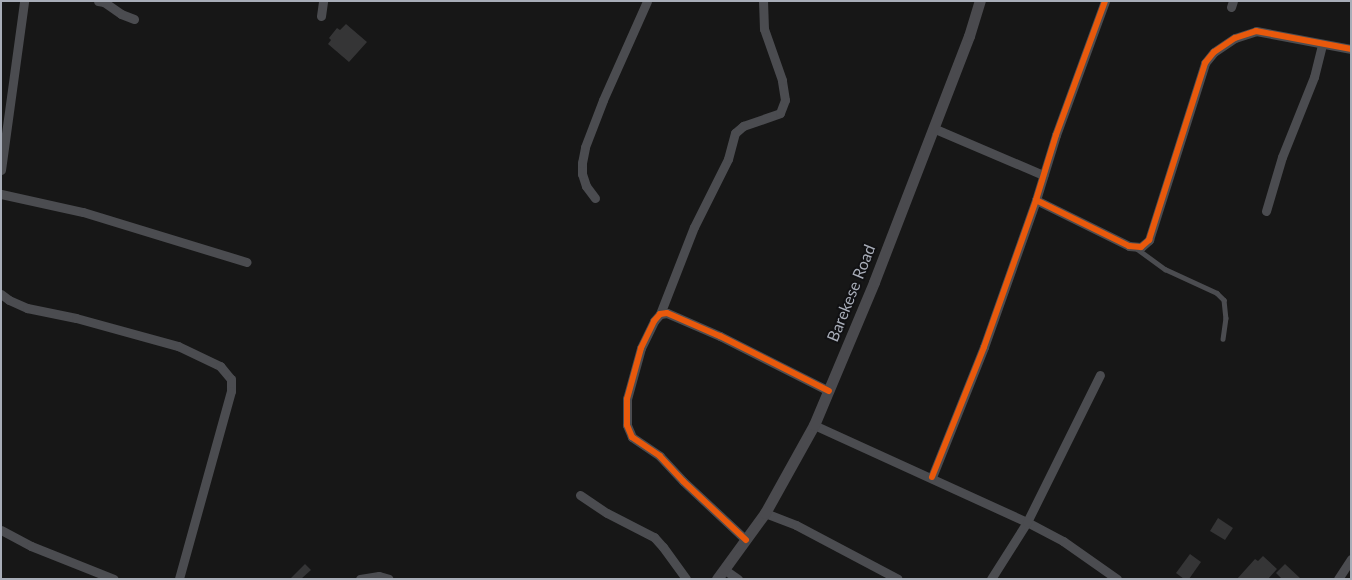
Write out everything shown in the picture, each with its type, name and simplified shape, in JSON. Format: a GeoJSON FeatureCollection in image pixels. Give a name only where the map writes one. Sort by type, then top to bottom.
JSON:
{"type":"FeatureCollection","features":[{"type":"Feature","properties":{"kind":"main road","name":"Barekese Road"},"geometry":{"type":"LineString","coordinates":[[717,579],[765,513],[814,425],[874,282],[970,36],[980,1]]}},
{"type":"Feature","properties":{"kind":"street"},"geometry":{"type":"LineString","coordinates":[[1,170],[24,1]]}},
{"type":"Feature","properties":{"kind":"street"},"geometry":{"type":"LineString","coordinates":[[321,16],[323,1]]}},
{"type":"Feature","properties":{"kind":"street"},"geometry":{"type":"LineString","coordinates":[[595,198],[586,186],[582,174],[585,147],[603,100],[647,1]]}},
{"type":"Feature","properties":{"kind":"street"},"geometry":{"type":"LineString","coordinates":[[746,540],[683,481],[660,456],[632,437],[627,425],[627,399],[641,348],[654,321],[660,314],[694,227],[728,159],[736,133],[743,126],[780,113],[786,100],[782,80],[764,29],[763,1]]}},
{"type":"Feature","properties":{"kind":"street"},"geometry":{"type":"LineString","coordinates":[[932,477],[970,385],[1105,1]]}},
{"type":"Feature","properties":{"kind":"street"},"geometry":{"type":"LineString","coordinates":[[103,2],[121,14],[134,19]]}},
{"type":"Feature","properties":{"kind":"street"},"geometry":{"type":"LineString","coordinates":[[1036,200],[1135,248],[1141,247],[1149,240],[1205,63],[1214,52],[1235,38],[1256,31],[1351,49]]}},
{"type":"Feature","properties":{"kind":"street"},"geometry":{"type":"LineString","coordinates":[[1266,211],[1282,157],[1314,77],[1322,44]]}},
{"type":"Feature","properties":{"kind":"street"},"geometry":{"type":"LineString","coordinates":[[1,92],[12,90]]}},
{"type":"Feature","properties":{"kind":"street"},"geometry":{"type":"LineString","coordinates":[[933,128],[1044,175]]}},
{"type":"Feature","properties":{"kind":"street"},"geometry":{"type":"LineString","coordinates":[[1,194],[83,212],[248,262]]}},
{"type":"Feature","properties":{"kind":"street"},"geometry":{"type":"LineString","coordinates":[[1,294],[27,308],[76,318],[178,346],[220,366],[231,379],[231,391],[179,579]]}},
{"type":"Feature","properties":{"kind":"street"},"geometry":{"type":"LineString","coordinates":[[660,314],[667,313],[720,336],[829,391]]}},
{"type":"Feature","properties":{"kind":"street"},"geometry":{"type":"LineString","coordinates":[[991,579],[1027,522],[1100,375]]}},
{"type":"Feature","properties":{"kind":"street"},"geometry":{"type":"LineString","coordinates":[[814,425],[932,477],[1027,522],[1063,541],[1117,579]]}},
{"type":"Feature","properties":{"kind":"street"},"geometry":{"type":"LineString","coordinates":[[580,495],[607,513],[654,537],[664,547],[686,579]]}},
{"type":"Feature","properties":{"kind":"street"},"geometry":{"type":"LineString","coordinates":[[765,513],[796,525],[898,579]]}},
{"type":"Feature","properties":{"kind":"street"},"geometry":{"type":"LineString","coordinates":[[1,530],[31,546],[114,579]]}},
{"type":"Feature","properties":{"kind":"street"},"geometry":{"type":"LineString","coordinates":[[1338,579],[1351,559]]}},
{"type":"Feature","properties":{"kind":"street"},"geometry":{"type":"LineString","coordinates":[[725,570],[738,579]]}},
{"type":"Feature","properties":{"kind":"street"},"geometry":{"type":"LineString","coordinates":[[360,579],[379,576],[389,579]]}},
{"type":"Feature","properties":{"kind":"lane"},"geometry":{"type":"LineString","coordinates":[[1135,248],[1165,269],[1217,293],[1224,300],[1226,318],[1223,339]]}},
{"type":"Feature","properties":{"kind":"building"},"geometry":{"type":"Polygon","coordinates":[[[346,24],[367,42],[349,62],[328,44],[331,40],[329,38],[337,28],[340,30],[346,24]]]}},
{"type":"Feature","properties":{"kind":"building"},"geometry":{"type":"Polygon","coordinates":[[[1218,518],[1233,528],[1225,540],[1210,531],[1218,518]]]}},
{"type":"Feature","properties":{"kind":"building"},"geometry":{"type":"Polygon","coordinates":[[[1190,554],[1201,562],[1189,579],[1184,579],[1176,573],[1190,554]]]}},
{"type":"Feature","properties":{"kind":"building"},"geometry":{"type":"Polygon","coordinates":[[[1263,556],[1277,569],[1268,579],[1237,579],[1255,559],[1258,561],[1263,556]]]}},
{"type":"Feature","properties":{"kind":"building"},"geometry":{"type":"Polygon","coordinates":[[[305,564],[311,570],[301,579],[290,579],[305,564]]]}},
{"type":"Feature","properties":{"kind":"building"},"geometry":{"type":"Polygon","coordinates":[[[1285,564],[1301,579],[1282,579],[1276,573],[1285,564]]]}},
{"type":"Feature","properties":{"kind":"cycle path"},"geometry":{"type":"LineString","coordinates":[[932,477],[984,347],[1036,200],[1056,135],[1105,1]]}},
{"type":"Feature","properties":{"kind":"cycle path"},"geometry":{"type":"LineString","coordinates":[[1036,200],[1129,246],[1141,247],[1149,240],[1205,63],[1214,52],[1235,38],[1256,31],[1351,49]]}},
{"type":"Feature","properties":{"kind":"cycle path"},"geometry":{"type":"LineString","coordinates":[[746,540],[683,481],[660,456],[632,437],[627,425],[627,399],[641,348],[654,321],[660,314],[667,313],[720,336],[829,391]]}}]}
